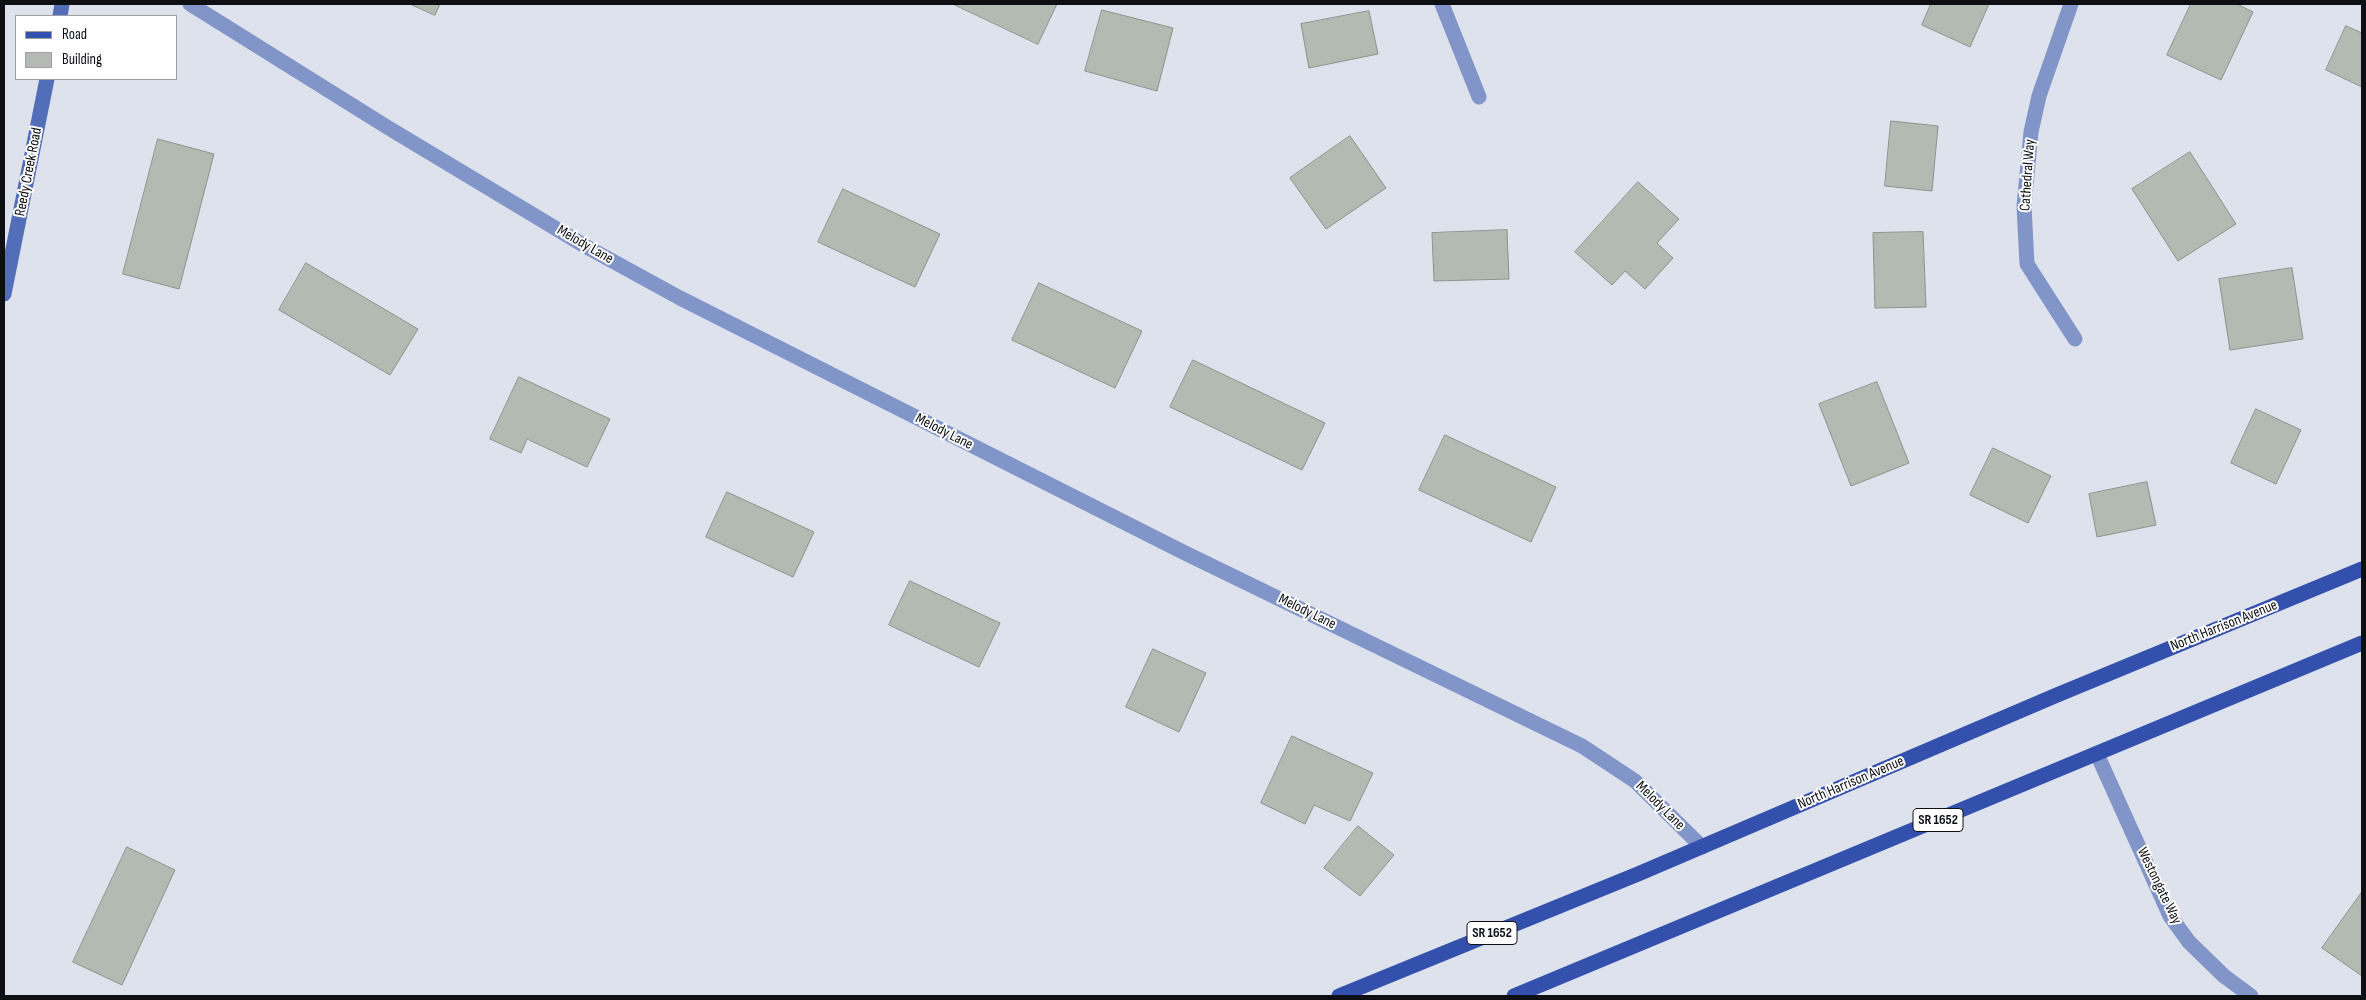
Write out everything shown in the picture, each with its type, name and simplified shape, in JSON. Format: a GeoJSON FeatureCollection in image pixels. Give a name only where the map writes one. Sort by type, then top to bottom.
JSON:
{"type":"FeatureCollection","features":[{"type":"Feature","properties":{"kind":"main road","name":"North Harrison Avenue"},"geometry":{"type":"LineString","coordinates":[[1345,995],[1702,847],[2056,695],[2362,569]]}},
{"type":"Feature","properties":{"kind":"main road","name":"SR 1652"},"geometry":{"type":"LineString","coordinates":[[1514,996],[2362,643]]}},
{"type":"Feature","properties":{"kind":"street","name":"Melody Lane"},"geometry":{"type":"LineString","coordinates":[[190,4],[386,128],[585,246],[680,298],[1184,552],[1582,746],[1635,781],[1702,847]]}},
{"type":"Feature","properties":{"kind":"street"},"geometry":{"type":"LineString","coordinates":[[1442,4],[1479,97]]}},
{"type":"Feature","properties":{"kind":"street","name":"Cathedral Way"},"geometry":{"type":"LineString","coordinates":[[2071,4],[2039,96],[2031,132],[2024,206],[2027,264],[2075,339]]}},
{"type":"Feature","properties":{"kind":"street","name":"Reedy Creek Road"},"geometry":{"type":"LineString","coordinates":[[4,294],[47,80]]}},
{"type":"Feature","properties":{"kind":"street","name":"Westongate Way"},"geometry":{"type":"LineString","coordinates":[[2097,754],[2170,916],[2189,942],[2224,976],[2251,996]]}},
{"type":"Feature","properties":{"kind":"building"},"geometry":{"type":"Polygon","coordinates":[[[410,4],[440,4],[435,15],[410,4]]]}},
{"type":"Feature","properties":{"kind":"building"},"geometry":{"type":"Polygon","coordinates":[[[953,4],[1057,4],[1038,44],[953,4]]]}},
{"type":"Feature","properties":{"kind":"building"},"geometry":{"type":"Polygon","coordinates":[[[1931,4],[1989,4],[1970,47],[1922,25],[1931,4]]]}},
{"type":"Feature","properties":{"kind":"building"},"geometry":{"type":"Polygon","coordinates":[[[2191,4],[2237,4],[2253,12],[2221,80],[2167,55],[2191,4]]]}},
{"type":"Feature","properties":{"kind":"building"},"geometry":{"type":"Polygon","coordinates":[[[1102,10],[1173,28],[1157,91],[1085,71],[1102,10]]]}},
{"type":"Feature","properties":{"kind":"building"},"geometry":{"type":"Polygon","coordinates":[[[1369,11],[1378,54],[1309,68],[1301,24],[1369,11]]]}},
{"type":"Feature","properties":{"kind":"building"},"geometry":{"type":"Polygon","coordinates":[[[2346,26],[2362,33],[2362,87],[2326,70],[2346,26]]]}},
{"type":"Feature","properties":{"kind":"building"},"geometry":{"type":"Polygon","coordinates":[[[1891,121],[1938,126],[1932,191],[1885,186],[1891,121]]]}},
{"type":"Feature","properties":{"kind":"building"},"geometry":{"type":"Polygon","coordinates":[[[1350,136],[1386,188],[1326,229],[1290,178],[1350,136]]]}},
{"type":"Feature","properties":{"kind":"building"},"geometry":{"type":"Polygon","coordinates":[[[158,139],[214,154],[179,289],[123,274],[158,139]]]}},
{"type":"Feature","properties":{"kind":"building"},"geometry":{"type":"Polygon","coordinates":[[[2190,152],[2236,224],[2178,261],[2132,189],[2190,152]]]}},
{"type":"Feature","properties":{"kind":"building"},"geometry":{"type":"Polygon","coordinates":[[[1638,182],[1679,219],[1657,243],[1673,258],[1645,289],[1625,271],[1612,285],[1575,252],[1638,182]]]}},
{"type":"Feature","properties":{"kind":"building"},"geometry":{"type":"Polygon","coordinates":[[[843,189],[940,234],[915,287],[818,242],[843,189]]]}},
{"type":"Feature","properties":{"kind":"building"},"geometry":{"type":"Polygon","coordinates":[[[1507,230],[1509,279],[1434,281],[1432,233],[1507,230]]]}},
{"type":"Feature","properties":{"kind":"building"},"geometry":{"type":"Polygon","coordinates":[[[1923,232],[1926,307],[1875,308],[1873,233],[1923,232]]]}},
{"type":"Feature","properties":{"kind":"building"},"geometry":{"type":"Polygon","coordinates":[[[306,263],[418,329],[390,375],[279,310],[306,263]]]}},
{"type":"Feature","properties":{"kind":"building"},"geometry":{"type":"Polygon","coordinates":[[[2292,268],[2303,339],[2230,350],[2219,279],[2292,268]]]}},
{"type":"Feature","properties":{"kind":"building"},"geometry":{"type":"Polygon","coordinates":[[[1039,283],[1142,331],[1115,388],[1012,340],[1039,283]]]}},
{"type":"Feature","properties":{"kind":"building"},"geometry":{"type":"Polygon","coordinates":[[[1193,360],[1325,423],[1302,470],[1170,407],[1193,360]]]}},
{"type":"Feature","properties":{"kind":"building"},"geometry":{"type":"Polygon","coordinates":[[[519,377],[610,419],[587,467],[527,439],[521,453],[490,439],[519,377]]]}},
{"type":"Feature","properties":{"kind":"building"},"geometry":{"type":"Polygon","coordinates":[[[1877,382],[1909,463],[1851,486],[1819,404],[1877,382]]]}},
{"type":"Feature","properties":{"kind":"building"},"geometry":{"type":"Polygon","coordinates":[[[2256,409],[2301,430],[2276,484],[2231,463],[2256,409]]]}},
{"type":"Feature","properties":{"kind":"building"},"geometry":{"type":"Polygon","coordinates":[[[1445,435],[1556,487],[1531,542],[1419,490],[1445,435]]]}},
{"type":"Feature","properties":{"kind":"building"},"geometry":{"type":"Polygon","coordinates":[[[1993,448],[2051,476],[2028,523],[1970,495],[1993,448]]]}},
{"type":"Feature","properties":{"kind":"building"},"geometry":{"type":"Polygon","coordinates":[[[2147,482],[2156,525],[2097,537],[2089,494],[2147,482]]]}},
{"type":"Feature","properties":{"kind":"building"},"geometry":{"type":"Polygon","coordinates":[[[727,492],[814,532],[793,577],[706,537],[727,492]]]}},
{"type":"Feature","properties":{"kind":"building"},"geometry":{"type":"Polygon","coordinates":[[[910,581],[1000,623],[979,667],[889,625],[910,581]]]}},
{"type":"Feature","properties":{"kind":"building"},"geometry":{"type":"Polygon","coordinates":[[[1153,649],[1206,673],[1179,732],[1126,707],[1153,649]]]}},
{"type":"Feature","properties":{"kind":"building"},"geometry":{"type":"Polygon","coordinates":[[[1292,736],[1373,773],[1350,821],[1314,805],[1305,824],[1261,803],[1292,736]]]}},
{"type":"Feature","properties":{"kind":"building"},"geometry":{"type":"Polygon","coordinates":[[[1358,826],[1394,855],[1360,896],[1324,868],[1358,826]]]}},
{"type":"Feature","properties":{"kind":"building"},"geometry":{"type":"Polygon","coordinates":[[[127,847],[175,870],[122,985],[73,962],[127,847]]]}},
{"type":"Feature","properties":{"kind":"building"},"geometry":{"type":"Polygon","coordinates":[[[2362,892],[2362,976],[2322,948],[2362,892]]]}}]}
